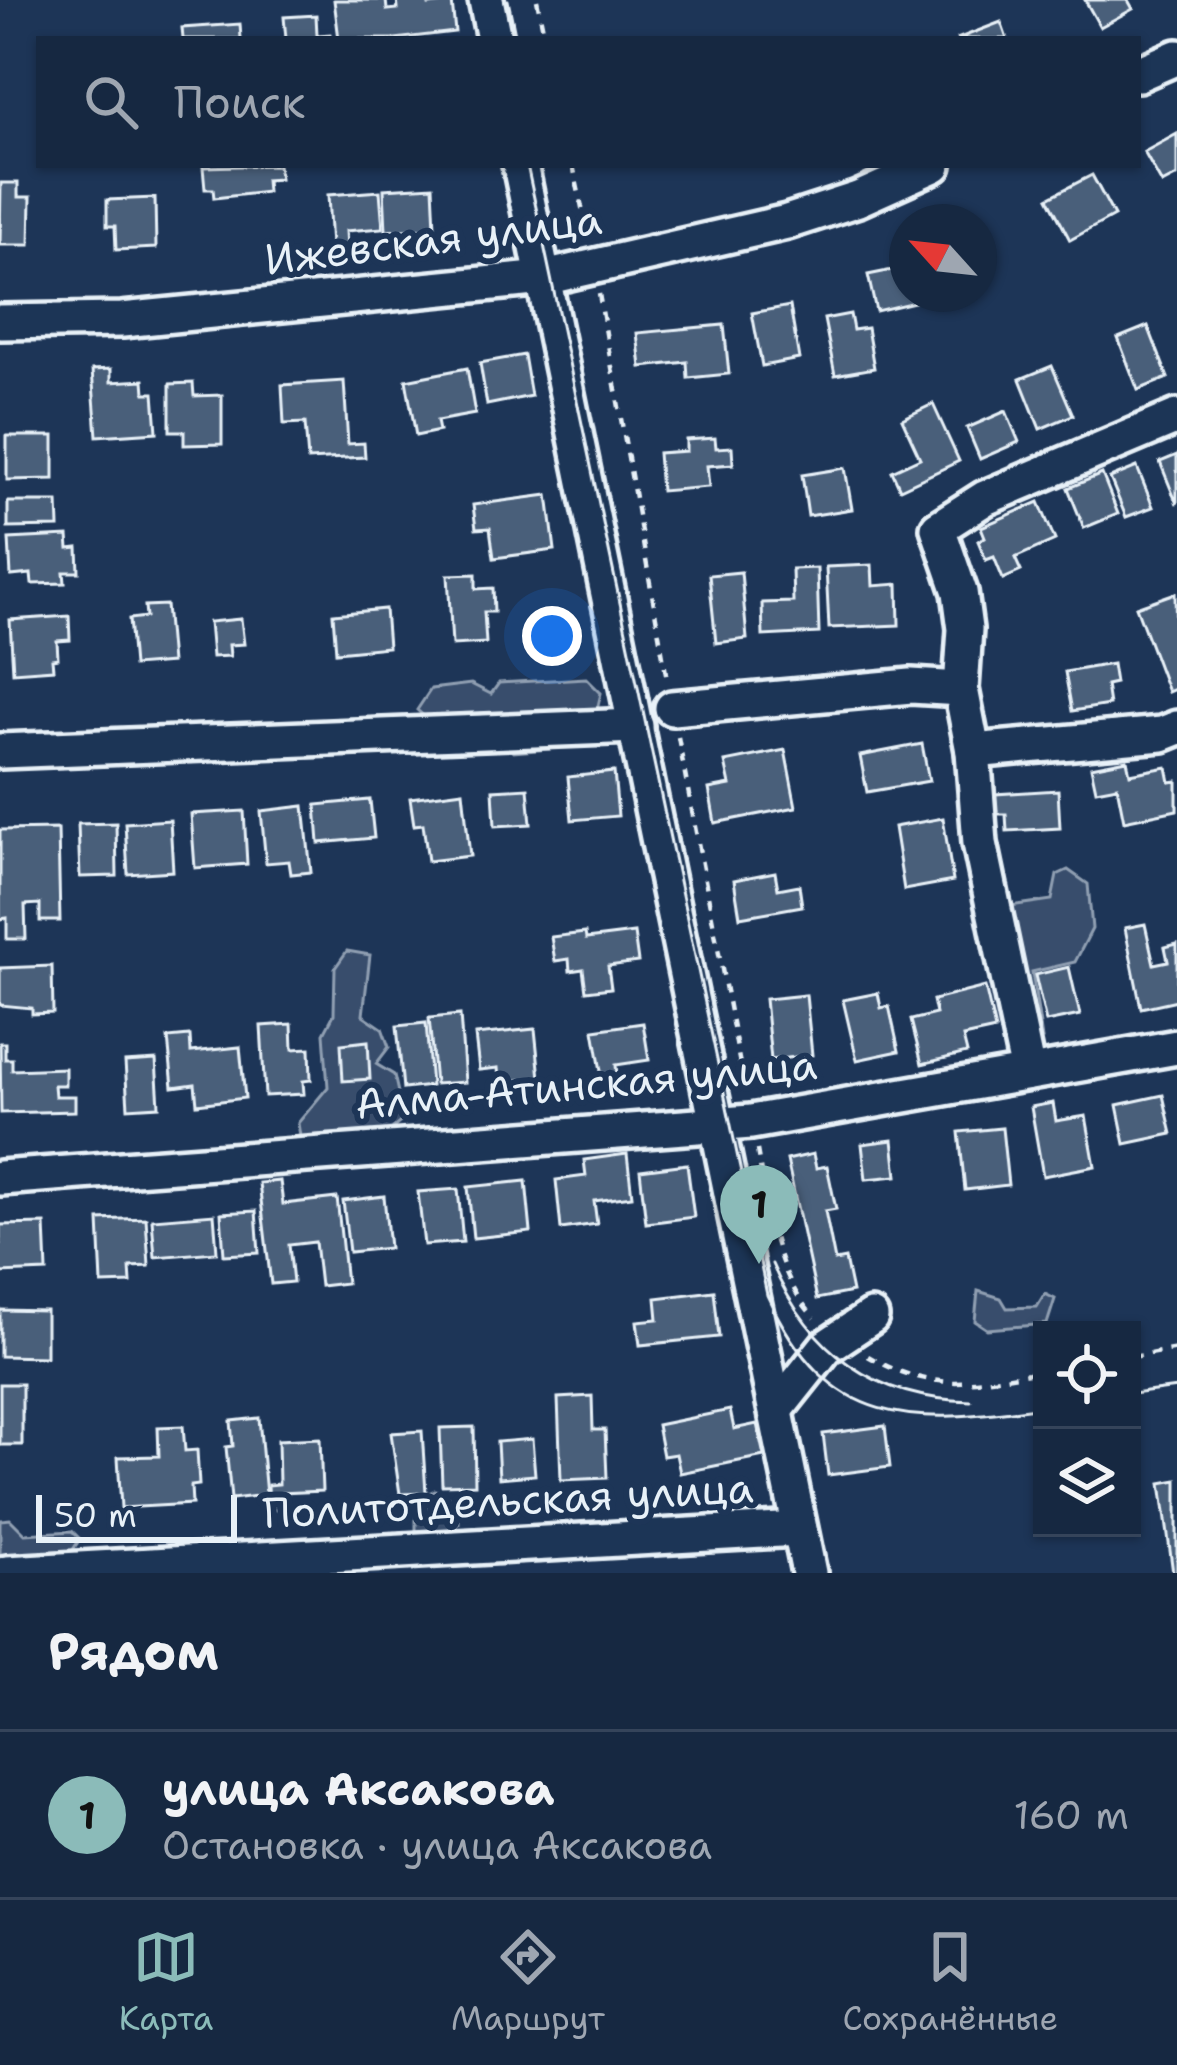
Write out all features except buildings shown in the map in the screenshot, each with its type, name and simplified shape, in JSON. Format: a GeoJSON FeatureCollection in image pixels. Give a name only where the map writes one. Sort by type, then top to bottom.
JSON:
{"type":"FeatureCollection","features":[{"type":"Feature","properties":{"kind":"street"},"geometry":{"type":"LineString","coordinates":[[486,0],[493,36]]}},
{"type":"Feature","properties":{"kind":"street"},"geometry":{"type":"LineString","coordinates":[[1141,73],[1177,57]]}},
{"type":"Feature","properties":{"kind":"street"},"geometry":{"type":"LineString","coordinates":[[521,168],[636,726],[735,1123],[776,1410],[809,1573]]}},
{"type":"Feature","properties":{"kind":"street","name":"Ижевская улица"},"geometry":{"type":"LineString","coordinates":[[0,322],[122,320],[544,278],[787,222],[858,199],[927,168]]}},
{"type":"Feature","properties":{"kind":"street"},"geometry":{"type":"LineString","coordinates":[[1028,1073],[980,843],[974,751],[961,688],[964,629],[960,592],[938,528],[985,498],[1177,417]]}},
{"type":"Feature","properties":{"kind":"street"},"geometry":{"type":"LineString","coordinates":[[672,708],[911,686],[961,688]]}},
{"type":"Feature","properties":{"kind":"street"},"geometry":{"type":"LineString","coordinates":[[0,751],[636,726]]}},
{"type":"Feature","properties":{"kind":"street"},"geometry":{"type":"LineString","coordinates":[[974,751],[1162,734],[1177,728]]}},
{"type":"Feature","properties":{"kind":"street","name":"Алма-Атинская улица"},"geometry":{"type":"LineString","coordinates":[[0,1178],[735,1123],[1177,1047]]}},
{"type":"Feature","properties":{"kind":"street"},"geometry":{"type":"LineString","coordinates":[[776,1410],[809,1365],[838,1338],[872,1317]]}},
{"type":"Feature","properties":{"kind":"street","name":"Политотдельская улица"},"geometry":{"type":"LineString","coordinates":[[8,1573],[799,1529]]}},
{"type":"Feature","properties":{"kind":"path"},"geometry":{"type":"LineString","coordinates":[[537,0],[544,36]]}},
{"type":"Feature","properties":{"kind":"path"},"geometry":{"type":"LineString","coordinates":[[574,168],[672,708],[735,1123],[786,1270],[810,1312],[838,1338],[891,1370],[946,1385],[1033,1372]]}},
{"type":"Feature","properties":{"kind":"path"},"geometry":{"type":"LineString","coordinates":[[1141,1355],[1177,1349]]}},
{"type":"Feature","properties":{"kind":"shaded area"},"geometry":{"type":"Polygon","coordinates":[[[586,678],[601,693],[597,710],[543,721],[554,736],[549,749],[513,752],[491,738],[441,725],[417,710],[431,689],[471,684],[491,694],[499,683],[586,678]]]}},
{"type":"Feature","properties":{"kind":"shaded area"},"geometry":{"type":"Polygon","coordinates":[[[1068,870],[1088,884],[1092,929],[1075,962],[1032,972],[1042,1039],[1017,1042],[1002,1024],[995,1004],[1004,989],[1003,907],[1052,900],[1057,875],[1068,870]]]}},
{"type":"Feature","properties":{"kind":"shaded area"},"geometry":{"type":"Polygon","coordinates":[[[347,951],[370,955],[363,1015],[382,1028],[389,1047],[376,1064],[394,1075],[404,1119],[360,1156],[301,1143],[298,1123],[328,1087],[324,1033],[334,1014],[335,968],[347,951]]]}},
{"type":"Feature","properties":{"kind":"shaded area"},"geometry":{"type":"Polygon","coordinates":[[[978,1291],[1001,1298],[1007,1308],[1037,1307],[1045,1294],[1055,1299],[1048,1321],[1033,1321],[1033,1325],[987,1329],[975,1321],[978,1291]]]}},
{"type":"Feature","properties":{"kind":"shaded area"},"geometry":{"type":"Polygon","coordinates":[[[435,1490],[458,1502],[459,1523],[440,1539],[416,1535],[416,1500],[435,1490]]]}},
{"type":"Feature","properties":{"kind":"shaded area"},"geometry":{"type":"Polygon","coordinates":[[[10,1519],[25,1534],[72,1531],[80,1539],[68,1557],[0,1572],[0,1520],[10,1519]]]}},
{"type":"Feature","properties":{"kind":"tram line"},"geometry":{"type":"LineString","coordinates":[[508,0],[515,36]]}},
{"type":"Feature","properties":{"kind":"tram line"},"geometry":{"type":"LineString","coordinates":[[528,168],[767,1295],[791,1339],[818,1372],[847,1395],[914,1415],[1033,1408]]}},
{"type":"Feature","properties":{"kind":"tram line"},"geometry":{"type":"LineString","coordinates":[[772,1264],[805,1322],[849,1365],[904,1391],[971,1401]]}},
{"type":"Feature","properties":{"kind":"tram line"},"geometry":{"type":"LineString","coordinates":[[1141,1393],[1177,1388]]}},
{"type":"Feature","properties":{"kind":"place","name":"улица Аксакова"},"geometry":{"type":"Point","coordinates":[759,1264]}}]}
